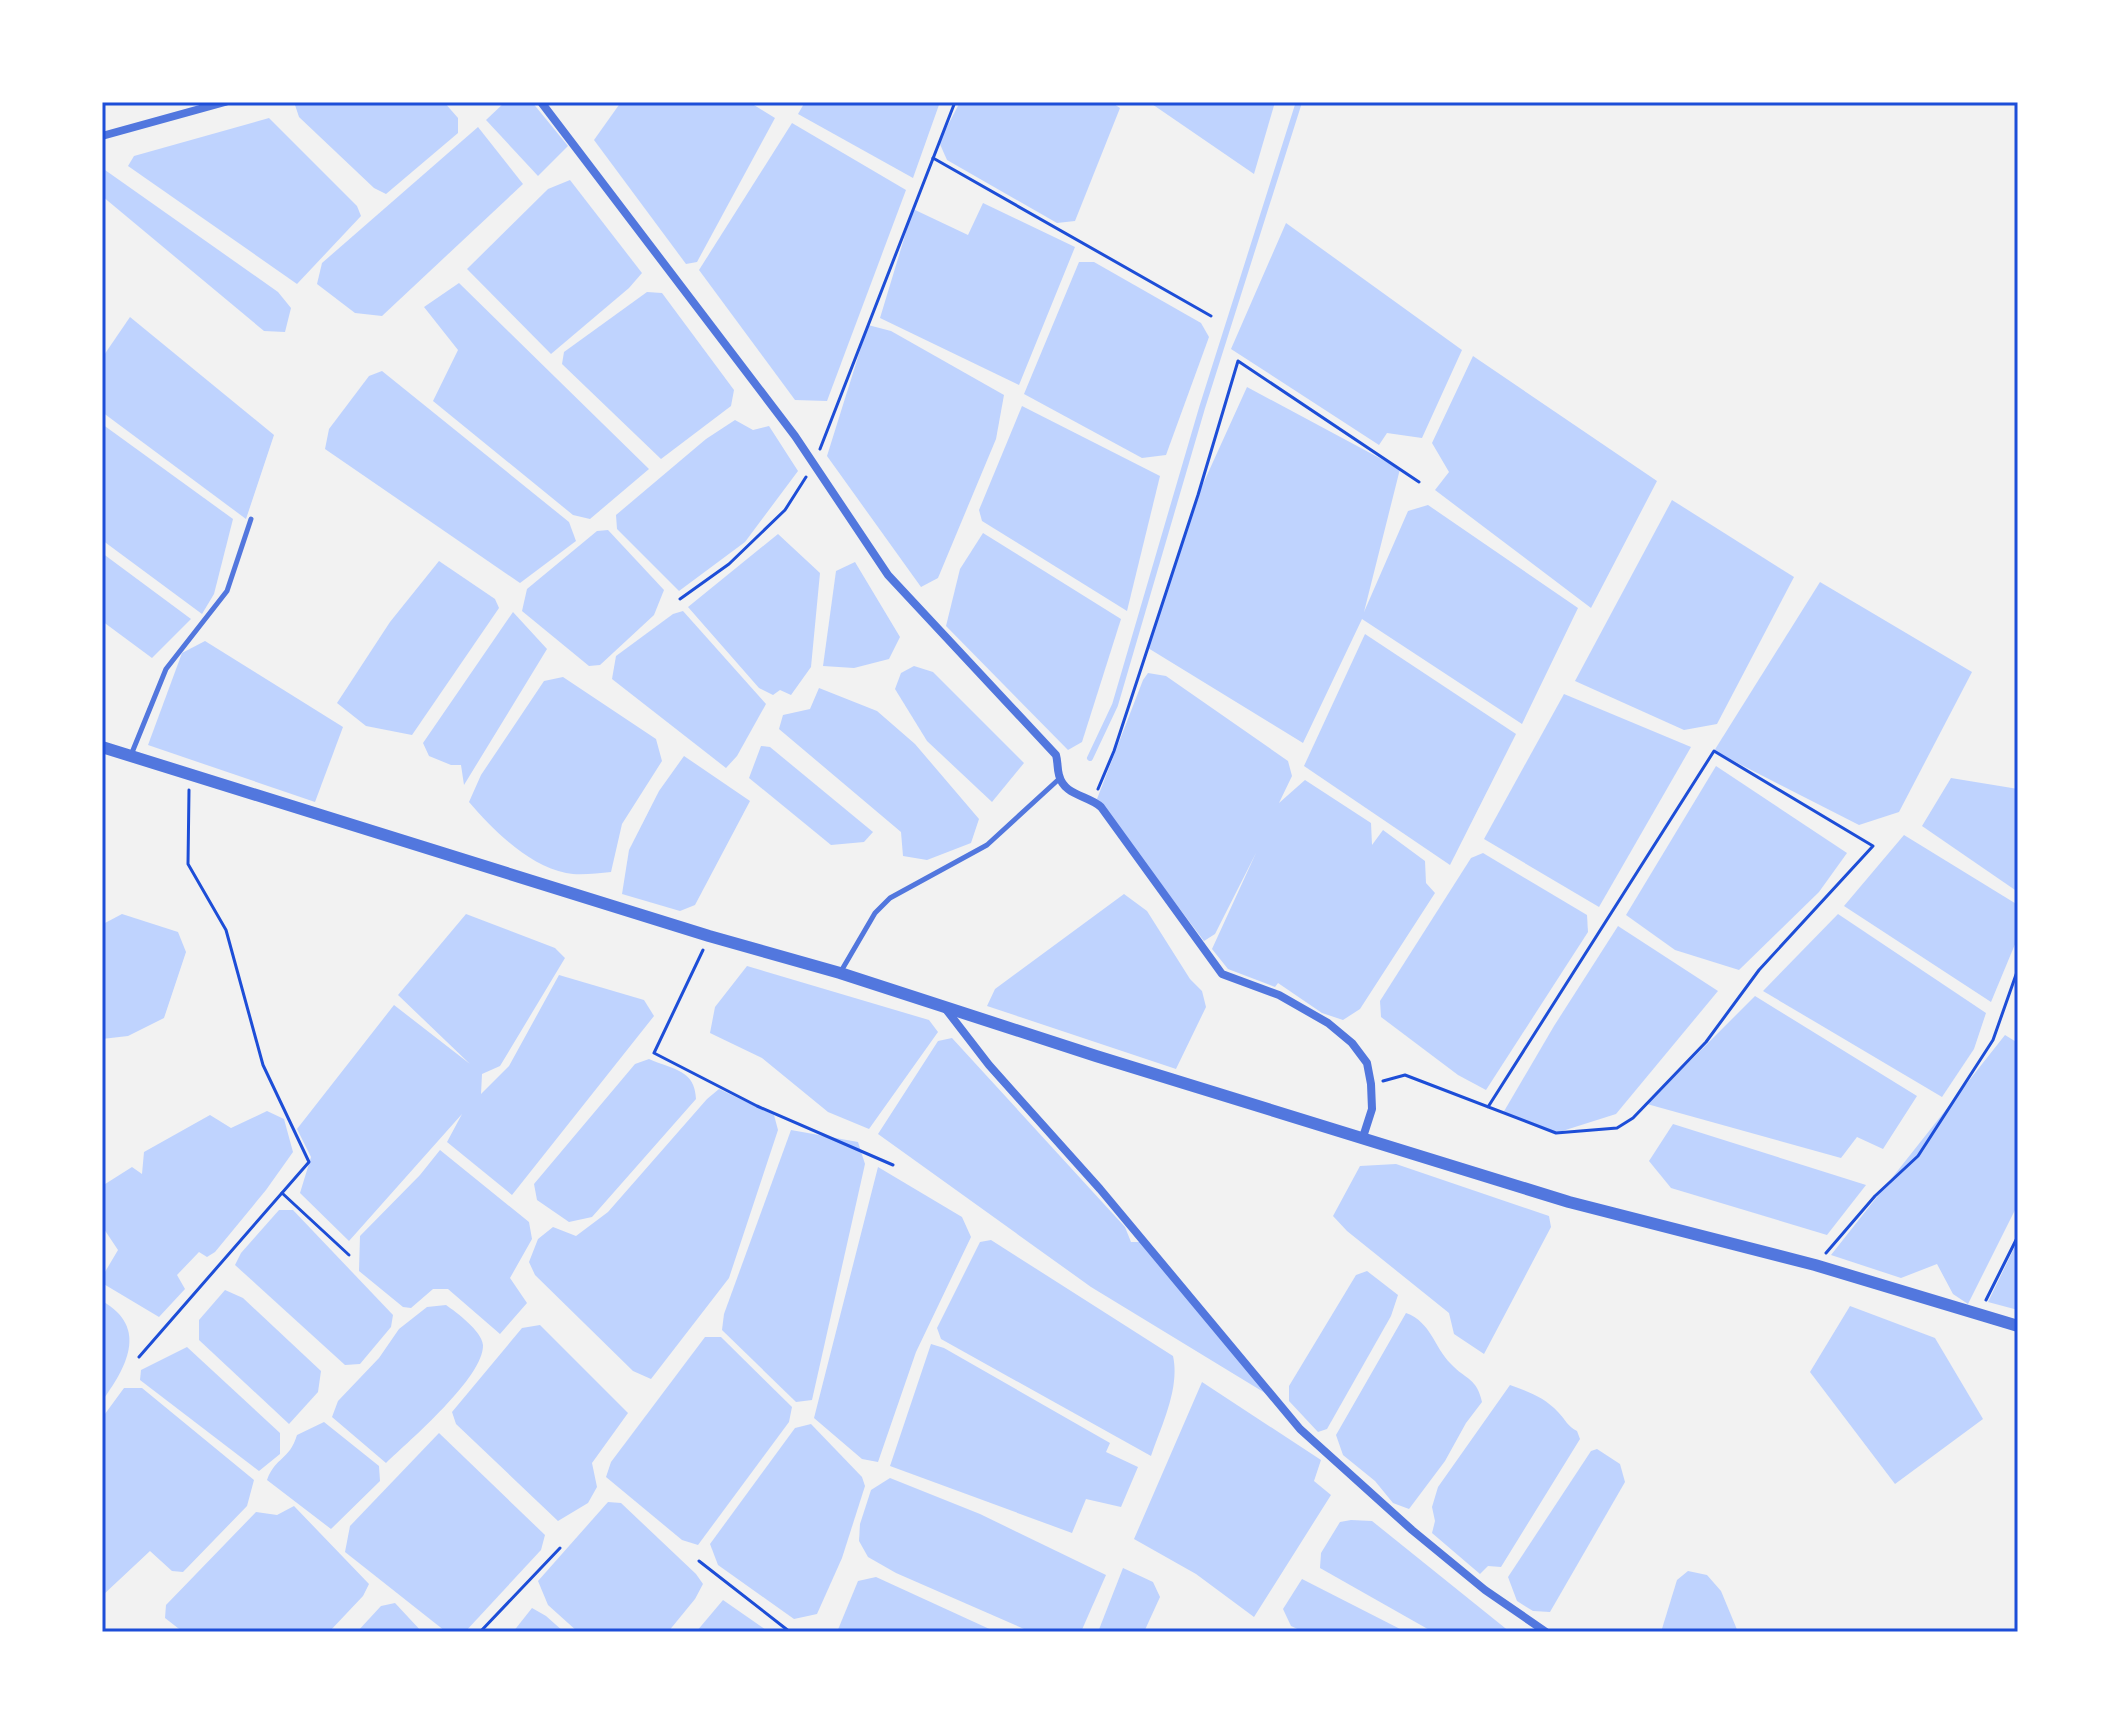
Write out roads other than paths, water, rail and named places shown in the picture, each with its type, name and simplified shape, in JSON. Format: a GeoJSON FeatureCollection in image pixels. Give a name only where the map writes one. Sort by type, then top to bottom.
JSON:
{"type":"FeatureCollection","features":[{"type":"Feature","properties":{"kind":"street"},"geometry":{"type":"LineString","coordinates":[[102,136],[225,102]]}},
{"type":"Feature","properties":{"kind":"street"},"geometry":{"type":"LineString","coordinates":[[541,102],[795,436],[888,575],[1056,755],[1059,779],[1079,797],[1093,800],[1101,807],[1222,974],[1279,995],[1328,1023],[1352,1043],[1367,1063],[1371,1084],[1372,1109],[1363,1137]]}},
{"type":"Feature","properties":{"kind":"street"},"geometry":{"type":"LineString","coordinates":[[102,747],[709,936],[840,973],[1569,1202],[1815,1265],[2018,1326]]}},
{"type":"Feature","properties":{"kind":"street"},"geometry":{"type":"LineString","coordinates":[[945,1007],[989,1065],[1100,1189],[1300,1429],[1329,1458],[1448,1560],[1546,1632]]}},
{"type":"Feature","properties":{"kind":"lane"},"geometry":{"type":"LineString","coordinates":[[131,756],[166,669],[227,591],[251,519]]}},
{"type":"Feature","properties":{"kind":"lane"},"geometry":{"type":"LineString","coordinates":[[840,973],[875,913],[890,898],[987,845],[1059,779]]}},
{"type":"Feature","properties":{"kind":"water"},"geometry":{"type":"Polygon","coordinates":[[[294,102],[444,102],[458,118],[458,133],[386,194],[374,188],[299,117],[294,102]]]}},
{"type":"Feature","properties":{"kind":"water"},"geometry":{"type":"Polygon","coordinates":[[[505,102],[532,102],[568,146],[538,176],[486,120],[505,102]]]}},
{"type":"Feature","properties":{"kind":"water"},"geometry":{"type":"Polygon","coordinates":[[[621,102],[749,102],[775,118],[697,262],[686,264],[594,140],[621,102]]]}},
{"type":"Feature","properties":{"kind":"water"},"geometry":{"type":"Polygon","coordinates":[[[805,102],[940,102],[913,178],[798,114],[805,102]]]}},
{"type":"Feature","properties":{"kind":"water"},"geometry":{"type":"Polygon","coordinates":[[[960,102],[1111,102],[1120,108],[1075,221],[1057,223],[947,160],[939,142],[960,102]]]}},
{"type":"Feature","properties":{"kind":"water"},"geometry":{"type":"Polygon","coordinates":[[[1149,102],[1275,102],[1254,174],[1149,102]]]}},
{"type":"Feature","properties":{"kind":"water"},"geometry":{"type":"Polygon","coordinates":[[[269,118],[357,206],[361,216],[297,284],[128,166],[134,156],[269,118]]]}},
{"type":"Feature","properties":{"kind":"water"},"geometry":{"type":"Polygon","coordinates":[[[792,123],[906,190],[827,401],[795,400],[699,270],[792,123]]]}},
{"type":"Feature","properties":{"kind":"water"},"geometry":{"type":"Polygon","coordinates":[[[478,127],[523,184],[382,316],[355,313],[317,284],[322,263],[478,127]]]}},
{"type":"Feature","properties":{"kind":"water"},"geometry":{"type":"Polygon","coordinates":[[[105,170],[278,292],[291,308],[285,332],[264,331],[102,196],[102,172],[105,170]]]}},
{"type":"Feature","properties":{"kind":"water"},"geometry":{"type":"Polygon","coordinates":[[[570,180],[642,273],[629,288],[551,354],[467,269],[548,189],[570,180]]]}},
{"type":"Feature","properties":{"kind":"water"},"geometry":{"type":"Polygon","coordinates":[[[983,203],[1075,247],[1019,385],[880,318],[913,209],[968,235],[983,203]]]}},
{"type":"Feature","properties":{"kind":"water"},"geometry":{"type":"Polygon","coordinates":[[[1286,223],[1462,350],[1422,438],[1387,433],[1379,445],[1231,349],[1286,223]]]}},
{"type":"Feature","properties":{"kind":"water"},"geometry":{"type":"Polygon","coordinates":[[[1079,262],[1094,262],[1201,323],[1209,337],[1166,455],[1142,458],[1024,394],[1079,262]]]}},
{"type":"Feature","properties":{"kind":"water"},"geometry":{"type":"Polygon","coordinates":[[[459,283],[649,469],[590,519],[573,515],[433,401],[458,350],[424,307],[459,283]]]}},
{"type":"Feature","properties":{"kind":"water"},"geometry":{"type":"Polygon","coordinates":[[[647,292],[662,293],[734,390],[731,406],[661,459],[562,364],[564,352],[647,292]]]}},
{"type":"Feature","properties":{"kind":"water"},"geometry":{"type":"Polygon","coordinates":[[[130,317],[274,435],[246,519],[102,412],[102,358],[130,317]]]}},
{"type":"Feature","properties":{"kind":"water"},"geometry":{"type":"Polygon","coordinates":[[[868,325],[891,331],[1004,395],[996,439],[938,578],[921,587],[827,456],[868,325]]]}},
{"type":"Feature","properties":{"kind":"water"},"geometry":{"type":"Polygon","coordinates":[[[1473,356],[1657,481],[1591,608],[1435,490],[1449,472],[1432,443],[1473,356]]]}},
{"type":"Feature","properties":{"kind":"water"},"geometry":{"type":"Polygon","coordinates":[[[382,371],[569,522],[576,541],[520,583],[325,449],[329,429],[369,376],[382,371]]]}},
{"type":"Feature","properties":{"kind":"water"},"geometry":{"type":"Polygon","coordinates":[[[1247,387],[1400,469],[1364,612],[1408,511],[1428,505],[1578,608],[1522,724],[1362,619],[1303,743],[1148,648],[1198,495],[1247,387]]]}},
{"type":"Feature","properties":{"kind":"water"},"geometry":{"type":"Polygon","coordinates":[[[1022,406],[1160,476],[1127,611],[982,521],[979,510],[1022,406]]]}},
{"type":"Feature","properties":{"kind":"water"},"geometry":{"type":"Polygon","coordinates":[[[735,420],[753,430],[769,426],[798,471],[745,542],[679,591],[617,529],[616,515],[706,439],[735,420]]]}},
{"type":"Feature","properties":{"kind":"water"},"geometry":{"type":"Polygon","coordinates":[[[102,424],[233,519],[214,594],[202,614],[102,540],[102,424]]]}},
{"type":"Feature","properties":{"kind":"water"},"geometry":{"type":"Polygon","coordinates":[[[1672,500],[1794,577],[1717,724],[1684,730],[1575,681],[1672,500]]]}},
{"type":"Feature","properties":{"kind":"water"},"geometry":{"type":"Polygon","coordinates":[[[608,530],[664,590],[654,615],[600,665],[589,666],[522,611],[527,589],[597,531],[608,530]]]}},
{"type":"Feature","properties":{"kind":"water"},"geometry":{"type":"Polygon","coordinates":[[[983,533],[1121,619],[1082,742],[1068,750],[946,626],[960,569],[983,533]]]}},
{"type":"Feature","properties":{"kind":"water"},"geometry":{"type":"Polygon","coordinates":[[[778,534],[820,573],[811,667],[791,695],[780,690],[773,695],[759,688],[688,607],[778,534]]]}},
{"type":"Feature","properties":{"kind":"water"},"geometry":{"type":"Polygon","coordinates":[[[102,553],[191,619],[152,658],[102,621],[102,553]]]}},
{"type":"Feature","properties":{"kind":"water"},"geometry":{"type":"Polygon","coordinates":[[[439,561],[495,599],[499,608],[412,735],[366,726],[337,703],[390,622],[439,561]]]}},
{"type":"Feature","properties":{"kind":"water"},"geometry":{"type":"Polygon","coordinates":[[[855,562],[900,637],[889,659],[854,668],[823,666],[836,571],[855,562]]]}},
{"type":"Feature","properties":{"kind":"water"},"geometry":{"type":"Polygon","coordinates":[[[1820,582],[1972,672],[1899,812],[1859,825],[1714,751],[1820,582]]]}},
{"type":"Feature","properties":{"kind":"water"},"geometry":{"type":"Polygon","coordinates":[[[683,611],[766,704],[737,756],[726,768],[612,679],[616,656],[673,614],[683,611]]]}},
{"type":"Feature","properties":{"kind":"water"},"geometry":{"type":"Polygon","coordinates":[[[513,612],[547,649],[464,785],[461,765],[451,765],[429,756],[423,743],[513,612]]]}},
{"type":"Feature","properties":{"kind":"water"},"geometry":{"type":"Polygon","coordinates":[[[1365,634],[1516,734],[1450,865],[1304,766],[1365,634]]]}},
{"type":"Feature","properties":{"kind":"water"},"geometry":{"type":"Polygon","coordinates":[[[205,641],[343,727],[315,802],[148,745],[182,653],[205,641]]]}},
{"type":"Feature","properties":{"kind":"water"},"geometry":{"type":"Polygon","coordinates":[[[914,666],[933,672],[1024,763],[992,802],[927,741],[895,689],[901,673],[914,666]]]}},
{"type":"Feature","properties":{"kind":"water"},"geometry":{"type":"Polygon","coordinates":[[[1148,673],[1166,676],[1288,761],[1292,776],[1279,803],[1305,780],[1371,823],[1372,845],[1383,830],[1425,861],[1426,883],[1435,893],[1360,1009],[1343,1020],[1322,1013],[1278,983],[1275,987],[1228,969],[1212,949],[1256,853],[1215,934],[1204,941],[1097,799],[1148,673]]]}},
{"type":"Feature","properties":{"kind":"water"},"geometry":{"type":"Polygon","coordinates":[[[563,677],[656,739],[662,761],[622,824],[611,872],[571,874],[539,863],[500,835],[469,802],[481,775],[544,681],[563,677]]]}},
{"type":"Feature","properties":{"kind":"water"},"geometry":{"type":"Polygon","coordinates":[[[819,688],[877,711],[915,744],[979,819],[971,843],[927,860],[903,856],[901,832],[779,729],[783,715],[810,709],[819,688]]]}},
{"type":"Feature","properties":{"kind":"water"},"geometry":{"type":"Polygon","coordinates":[[[1564,694],[1691,747],[1599,907],[1484,839],[1564,694]]]}},
{"type":"Feature","properties":{"kind":"water"},"geometry":{"type":"Polygon","coordinates":[[[761,746],[770,747],[873,832],[864,842],[831,845],[749,778],[761,746]]]}},
{"type":"Feature","properties":{"kind":"water"},"geometry":{"type":"Polygon","coordinates":[[[684,756],[750,801],[695,905],[680,911],[622,894],[629,850],[659,791],[684,756]]]}},
{"type":"Feature","properties":{"kind":"water"},"geometry":{"type":"Polygon","coordinates":[[[1716,766],[1847,853],[1819,892],[1739,970],[1675,950],[1626,915],[1716,766]]]}},
{"type":"Feature","properties":{"kind":"water"},"geometry":{"type":"Polygon","coordinates":[[[1951,778],[2018,789],[2018,892],[1922,826],[1951,778]]]}},
{"type":"Feature","properties":{"kind":"water"},"geometry":{"type":"Polygon","coordinates":[[[1904,835],[2018,905],[2018,937],[1991,1002],[1844,906],[1904,835]]]}},
{"type":"Feature","properties":{"kind":"water"},"geometry":{"type":"Polygon","coordinates":[[[1483,853],[1587,915],[1588,932],[1486,1090],[1458,1075],[1381,1017],[1380,1001],[1471,858],[1483,853]]]}},
{"type":"Feature","properties":{"kind":"water"},"geometry":{"type":"Polygon","coordinates":[[[1124,894],[1147,911],[1190,979],[1202,991],[1206,1007],[1176,1069],[987,1006],[995,989],[1124,894]]]}},
{"type":"Feature","properties":{"kind":"water"},"geometry":{"type":"Polygon","coordinates":[[[122,914],[178,932],[186,952],[164,1018],[128,1036],[102,1039],[102,929],[105,923],[122,914]]]}},
{"type":"Feature","properties":{"kind":"water"},"geometry":{"type":"Polygon","coordinates":[[[466,914],[555,948],[565,958],[500,1066],[482,1074],[481,1094],[509,1066],[559,975],[644,1000],[654,1016],[512,1195],[447,1142],[462,1114],[349,1241],[300,1193],[311,1157],[297,1129],[394,1005],[470,1064],[398,995],[466,914]]]}},
{"type":"Feature","properties":{"kind":"water"},"geometry":{"type":"Polygon","coordinates":[[[1838,914],[1986,1013],[1974,1049],[1942,1097],[1763,991],[1838,914]]]}},
{"type":"Feature","properties":{"kind":"water"},"geometry":{"type":"Polygon","coordinates":[[[1618,926],[1718,991],[1616,1114],[1556,1133],[1503,1113],[1554,1026],[1618,926]]]}},
{"type":"Feature","properties":{"kind":"water"},"geometry":{"type":"Polygon","coordinates":[[[747,966],[929,1020],[938,1032],[869,1129],[828,1112],[762,1058],[710,1033],[715,1007],[747,966]]]}},
{"type":"Feature","properties":{"kind":"water"},"geometry":{"type":"Polygon","coordinates":[[[1755,996],[1917,1096],[1883,1149],[1857,1137],[1841,1158],[1647,1104],[1755,996]]]}},
{"type":"Feature","properties":{"kind":"water"},"geometry":{"type":"Polygon","coordinates":[[[2005,1035],[2018,1043],[2018,1204],[1968,1304],[1953,1294],[1937,1264],[1901,1278],[1831,1255],[2005,1035]]]}},
{"type":"Feature","properties":{"kind":"water"},"geometry":{"type":"Polygon","coordinates":[[[952,1038],[1125,1227],[1131,1242],[1144,1242],[1270,1396],[1091,1287],[878,1134],[938,1041],[952,1038]]]}},
{"type":"Feature","properties":{"kind":"water"},"geometry":{"type":"Polygon","coordinates":[[[649,1059],[687,1076],[695,1089],[696,1099],[592,1217],[569,1222],[537,1200],[534,1184],[635,1064],[649,1059]]]}},
{"type":"Feature","properties":{"kind":"water"},"geometry":{"type":"Polygon","coordinates":[[[719,1089],[774,1115],[778,1130],[729,1278],[651,1379],[633,1371],[535,1275],[529,1262],[538,1239],[553,1227],[576,1236],[608,1212],[719,1089]]]}},
{"type":"Feature","properties":{"kind":"water"},"geometry":{"type":"Polygon","coordinates":[[[267,1111],[284,1119],[293,1152],[215,1252],[207,1257],[199,1252],[177,1275],[185,1289],[159,1317],[102,1283],[102,1277],[118,1250],[102,1226],[102,1186],[132,1167],[142,1174],[144,1152],[210,1115],[231,1128],[267,1111]]]}},
{"type":"Feature","properties":{"kind":"water"},"geometry":{"type":"Polygon","coordinates":[[[1673,1124],[1866,1185],[1827,1235],[1671,1188],[1649,1161],[1673,1124]]]}},
{"type":"Feature","properties":{"kind":"water"},"geometry":{"type":"Polygon","coordinates":[[[791,1130],[858,1142],[865,1164],[812,1400],[796,1402],[722,1330],[724,1314],[791,1130]]]}},
{"type":"Feature","properties":{"kind":"water"},"geometry":{"type":"Polygon","coordinates":[[[440,1150],[529,1222],[532,1239],[510,1278],[527,1303],[500,1334],[448,1289],[433,1289],[411,1308],[403,1307],[359,1271],[360,1236],[440,1150]]]}},
{"type":"Feature","properties":{"kind":"water"},"geometry":{"type":"Polygon","coordinates":[[[1396,1164],[1549,1216],[1551,1227],[1484,1354],[1454,1334],[1449,1313],[1347,1231],[1333,1216],[1360,1166],[1396,1164]]]}},
{"type":"Feature","properties":{"kind":"water"},"geometry":{"type":"Polygon","coordinates":[[[878,1167],[962,1217],[971,1237],[916,1352],[878,1462],[862,1459],[814,1418],[878,1167]]]}},
{"type":"Feature","properties":{"kind":"water"},"geometry":{"type":"Polygon","coordinates":[[[279,1210],[293,1210],[393,1315],[391,1327],[360,1364],[345,1365],[235,1265],[241,1253],[279,1210]]]}},
{"type":"Feature","properties":{"kind":"water"},"geometry":{"type":"Polygon","coordinates":[[[991,1240],[1173,1356],[1172,1393],[1151,1456],[941,1339],[937,1328],[980,1242],[991,1240]]]}},
{"type":"Feature","properties":{"kind":"water"},"geometry":{"type":"Polygon","coordinates":[[[2018,1240],[2018,1310],[1988,1302],[2018,1240]]]}},
{"type":"Feature","properties":{"kind":"water"},"geometry":{"type":"Polygon","coordinates":[[[1367,1271],[1398,1295],[1391,1316],[1327,1429],[1318,1432],[1289,1401],[1289,1386],[1356,1275],[1367,1271]]]}},
{"type":"Feature","properties":{"kind":"water"},"geometry":{"type":"Polygon","coordinates":[[[225,1290],[243,1298],[321,1371],[318,1392],[289,1424],[199,1340],[199,1320],[225,1290]]]}},
{"type":"Feature","properties":{"kind":"water"},"geometry":{"type":"Polygon","coordinates":[[[102,1301],[117,1312],[125,1324],[129,1349],[118,1376],[102,1401],[102,1301]]]}},
{"type":"Feature","properties":{"kind":"water"},"geometry":{"type":"Polygon","coordinates":[[[446,1305],[468,1322],[482,1340],[480,1358],[472,1374],[444,1407],[386,1463],[332,1417],[338,1401],[379,1358],[399,1329],[427,1307],[446,1305]]]}},
{"type":"Feature","properties":{"kind":"water"},"geometry":{"type":"Polygon","coordinates":[[[1850,1306],[1935,1338],[1983,1419],[1895,1484],[1810,1372],[1850,1306]]]}},
{"type":"Feature","properties":{"kind":"water"},"geometry":{"type":"Polygon","coordinates":[[[1406,1313],[1421,1322],[1445,1357],[1474,1384],[1482,1402],[1445,1461],[1409,1509],[1393,1503],[1375,1481],[1343,1455],[1336,1435],[1406,1313]]]}},
{"type":"Feature","properties":{"kind":"water"},"geometry":{"type":"Polygon","coordinates":[[[540,1325],[628,1413],[592,1463],[597,1487],[588,1503],[558,1521],[456,1424],[452,1412],[522,1328],[540,1325]]]}},
{"type":"Feature","properties":{"kind":"water"},"geometry":{"type":"Polygon","coordinates":[[[705,1337],[721,1337],[792,1407],[789,1422],[698,1545],[682,1540],[606,1477],[611,1462],[705,1337]]]}},
{"type":"Feature","properties":{"kind":"water"},"geometry":{"type":"Polygon","coordinates":[[[931,1344],[944,1348],[1110,1443],[1106,1452],[1138,1467],[1121,1507],[1086,1499],[1072,1533],[890,1466],[931,1344]]]}},
{"type":"Feature","properties":{"kind":"water"},"geometry":{"type":"Polygon","coordinates":[[[187,1347],[280,1433],[280,1454],[259,1471],[140,1380],[141,1370],[187,1347]]]}},
{"type":"Feature","properties":{"kind":"water"},"geometry":{"type":"Polygon","coordinates":[[[1202,1382],[1321,1460],[1314,1481],[1331,1495],[1254,1617],[1196,1574],[1134,1539],[1202,1382]]]}},
{"type":"Feature","properties":{"kind":"water"},"geometry":{"type":"Polygon","coordinates":[[[1510,1385],[1547,1402],[1577,1431],[1580,1439],[1501,1567],[1488,1566],[1480,1574],[1432,1533],[1435,1521],[1432,1507],[1438,1487],[1510,1385]]]}},
{"type":"Feature","properties":{"kind":"water"},"geometry":{"type":"Polygon","coordinates":[[[124,1388],[142,1388],[254,1480],[247,1506],[183,1572],[172,1571],[150,1551],[103,1595],[102,1418],[124,1388]]]}},
{"type":"Feature","properties":{"kind":"water"},"geometry":{"type":"Polygon","coordinates":[[[324,1422],[379,1466],[380,1481],[331,1529],[267,1480],[274,1466],[290,1450],[297,1435],[324,1422]]]}},
{"type":"Feature","properties":{"kind":"water"},"geometry":{"type":"Polygon","coordinates":[[[811,1424],[862,1477],[865,1486],[842,1558],[817,1614],[794,1619],[718,1565],[710,1544],[795,1428],[811,1424]]]}},
{"type":"Feature","properties":{"kind":"water"},"geometry":{"type":"Polygon","coordinates":[[[439,1433],[545,1535],[541,1550],[465,1632],[445,1631],[345,1552],[350,1526],[439,1433]]]}},
{"type":"Feature","properties":{"kind":"water"},"geometry":{"type":"Polygon","coordinates":[[[1597,1449],[1620,1464],[1625,1482],[1550,1612],[1533,1611],[1517,1601],[1508,1577],[1591,1451],[1597,1449]]]}},
{"type":"Feature","properties":{"kind":"water"},"geometry":{"type":"Polygon","coordinates":[[[890,1478],[980,1514],[1106,1575],[1081,1632],[1031,1632],[896,1573],[868,1557],[859,1541],[860,1524],[871,1490],[890,1478]]]}},
{"type":"Feature","properties":{"kind":"water"},"geometry":{"type":"Polygon","coordinates":[[[608,1502],[621,1503],[703,1584],[668,1632],[578,1632],[548,1605],[538,1581],[608,1502]]]}},
{"type":"Feature","properties":{"kind":"water"},"geometry":{"type":"Polygon","coordinates":[[[294,1506],[369,1584],[363,1596],[329,1632],[183,1632],[165,1618],[166,1605],[256,1512],[277,1515],[294,1506]]]}},
{"type":"Feature","properties":{"kind":"water"},"geometry":{"type":"Polygon","coordinates":[[[1372,1521],[1510,1632],[1433,1632],[1320,1568],[1321,1553],[1340,1522],[1372,1521]]]}},
{"type":"Feature","properties":{"kind":"water"},"geometry":{"type":"Polygon","coordinates":[[[1123,1568],[1153,1582],[1160,1597],[1144,1632],[1098,1632],[1123,1568]]]}},
{"type":"Feature","properties":{"kind":"water"},"geometry":{"type":"Polygon","coordinates":[[[1688,1571],[1707,1575],[1721,1591],[1738,1632],[1661,1632],[1677,1580],[1688,1571]]]}},
{"type":"Feature","properties":{"kind":"water"},"geometry":{"type":"Polygon","coordinates":[[[876,1577],[996,1632],[837,1632],[858,1581],[876,1577]]]}},
{"type":"Feature","properties":{"kind":"water"},"geometry":{"type":"Polygon","coordinates":[[[1302,1579],[1406,1632],[1304,1632],[1291,1626],[1283,1609],[1302,1579]]]}},
{"type":"Feature","properties":{"kind":"water"},"geometry":{"type":"Polygon","coordinates":[[[723,1600],[769,1632],[696,1632],[723,1600]]]}},
{"type":"Feature","properties":{"kind":"water"},"geometry":{"type":"Polygon","coordinates":[[[395,1603],[422,1632],[357,1632],[381,1606],[395,1603]]]}},
{"type":"Feature","properties":{"kind":"water"},"geometry":{"type":"Polygon","coordinates":[[[532,1608],[546,1616],[564,1632],[513,1632],[532,1608]]]}},
{"type":"Feature","properties":{"kind":"waterway"},"geometry":{"type":"LineString","coordinates":[[1090,758],[1115,705],[1202,408],[1299,102]]}}]}
